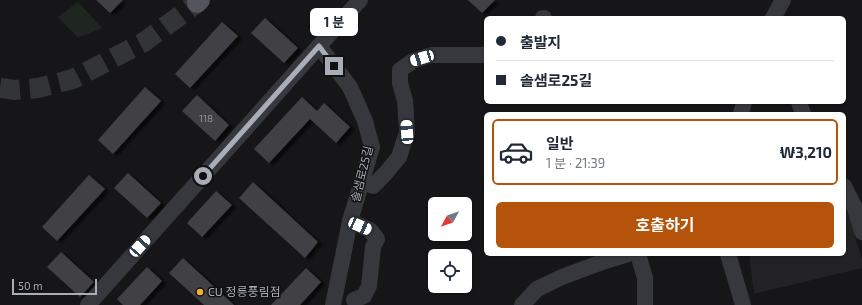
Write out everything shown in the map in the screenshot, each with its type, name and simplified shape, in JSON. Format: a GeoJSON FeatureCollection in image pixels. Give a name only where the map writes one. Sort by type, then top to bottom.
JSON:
{"type":"FeatureCollection","features":[{"type":"Feature","properties":{"kind":"street"},"geometry":{"type":"LineString","coordinates":[[88,305],[360,0]]}},
{"type":"Feature","properties":{"kind":"street"},"geometry":{"type":"LineString","coordinates":[[775,16],[783,0]]}},
{"type":"Feature","properties":{"kind":"street","name":"솔샘로25길"},"geometry":{"type":"LineString","coordinates":[[319,46],[350,87],[365,121],[372,147],[350,222],[333,305]]}},
{"type":"Feature","properties":{"kind":"street"},"geometry":{"type":"LineString","coordinates":[[361,182],[373,186],[399,157],[407,132],[405,101],[400,83],[400,70],[413,61],[431,55],[484,54]]}},
{"type":"Feature","properties":{"kind":"street"},"geometry":{"type":"LineString","coordinates":[[846,190],[854,206],[862,232]]}},
{"type":"Feature","properties":{"kind":"street"},"geometry":{"type":"LineString","coordinates":[[350,222],[370,230],[377,239],[373,247],[369,286],[364,296],[354,300]]}},
{"type":"Feature","properties":{"kind":"street"},"geometry":{"type":"LineString","coordinates":[[522,305],[537,289],[562,277],[621,256]]}},
{"type":"Feature","properties":{"kind":"street"},"geometry":{"type":"LineString","coordinates":[[639,256],[645,278],[645,305]]}},
{"type":"Feature","properties":{"kind":"street"},"geometry":{"type":"LineString","coordinates":[[729,256],[743,305]]}},
{"type":"Feature","properties":{"kind":"shaded area"},"geometry":{"type":"Polygon","coordinates":[[[78,2],[102,28],[78,38],[58,17],[78,2]]]}},
{"type":"Feature","properties":{"kind":"shaded area"},"geometry":{"type":"Polygon","coordinates":[[[846,208],[862,259],[862,268],[754,294],[749,256],[846,256],[846,208]]]}},
{"type":"Feature","properties":{"kind":"building"},"geometry":{"type":"Polygon","coordinates":[[[96,0],[123,0],[110,13],[96,0]]]}},
{"type":"Feature","properties":{"kind":"building"},"geometry":{"type":"Polygon","coordinates":[[[468,0],[495,0],[482,13],[468,0]]]}},
{"type":"Feature","properties":{"kind":"building"},"geometry":{"type":"Polygon","coordinates":[[[265,18],[298,48],[284,63],[251,33],[265,18]]]}},
{"type":"Feature","properties":{"kind":"building"},"geometry":{"type":"Polygon","coordinates":[[[222,22],[238,36],[190,88],[175,74],[222,22]]]}},
{"type":"Feature","properties":{"kind":"building"},"geometry":{"type":"Polygon","coordinates":[[[145,87],[161,101],[113,154],[98,140],[145,87]]]}},
{"type":"Feature","properties":{"kind":"building"},"geometry":{"type":"Polygon","coordinates":[[[197,95],[229,125],[215,141],[182,111],[197,95]]]}},
{"type":"Feature","properties":{"kind":"building"},"geometry":{"type":"Polygon","coordinates":[[[302,97],[317,111],[324,103],[350,127],[336,143],[310,119],[269,163],[254,149],[302,97]]]}},
{"type":"Feature","properties":{"kind":"building"},"geometry":{"type":"Polygon","coordinates":[[[128,173],[161,203],[147,218],[114,188],[128,173]]]}},
{"type":"Feature","properties":{"kind":"building"},"geometry":{"type":"Polygon","coordinates":[[[89,175],[105,189],[57,241],[42,227],[89,175]]]}},
{"type":"Feature","properties":{"kind":"building"},"geometry":{"type":"Polygon","coordinates":[[[253,182],[318,242],[305,258],[239,198],[253,182]]]}},
{"type":"Feature","properties":{"kind":"building"},"geometry":{"type":"Polygon","coordinates":[[[216,191],[232,205],[202,237],[187,223],[216,191]]]}},
{"type":"Feature","properties":{"kind":"building"},"geometry":{"type":"Polygon","coordinates":[[[61,252],[94,282],[80,297],[47,267],[61,252]]]}},
{"type":"Feature","properties":{"kind":"building"},"geometry":{"type":"Polygon","coordinates":[[[183,258],[234,305],[204,305],[169,273],[183,258]]]}},
{"type":"Feature","properties":{"kind":"building"},"geometry":{"type":"Polygon","coordinates":[[[147,267],[162,281],[140,305],[123,305],[117,299],[147,267]]]}},
{"type":"Feature","properties":{"kind":"building"},"geometry":{"type":"Polygon","coordinates":[[[306,268],[321,282],[300,305],[271,305],[306,268]]]}},
{"type":"Feature","properties":{"kind":"tunnel"},"geometry":{"type":"LineString","coordinates":[[0,88],[15,90],[38,88],[73,79],[144,42],[197,3]]}},
{"type":"Feature","properties":{"kind":"place","name":"CU 정릉풍림점"},"geometry":{"type":"Point","coordinates":[200,292]}},
{"type":"Feature","properties":{"kind":"route"},"geometry":{"type":"LineString","coordinates":[[203,176],[319,46],[334,66]]}}]}
